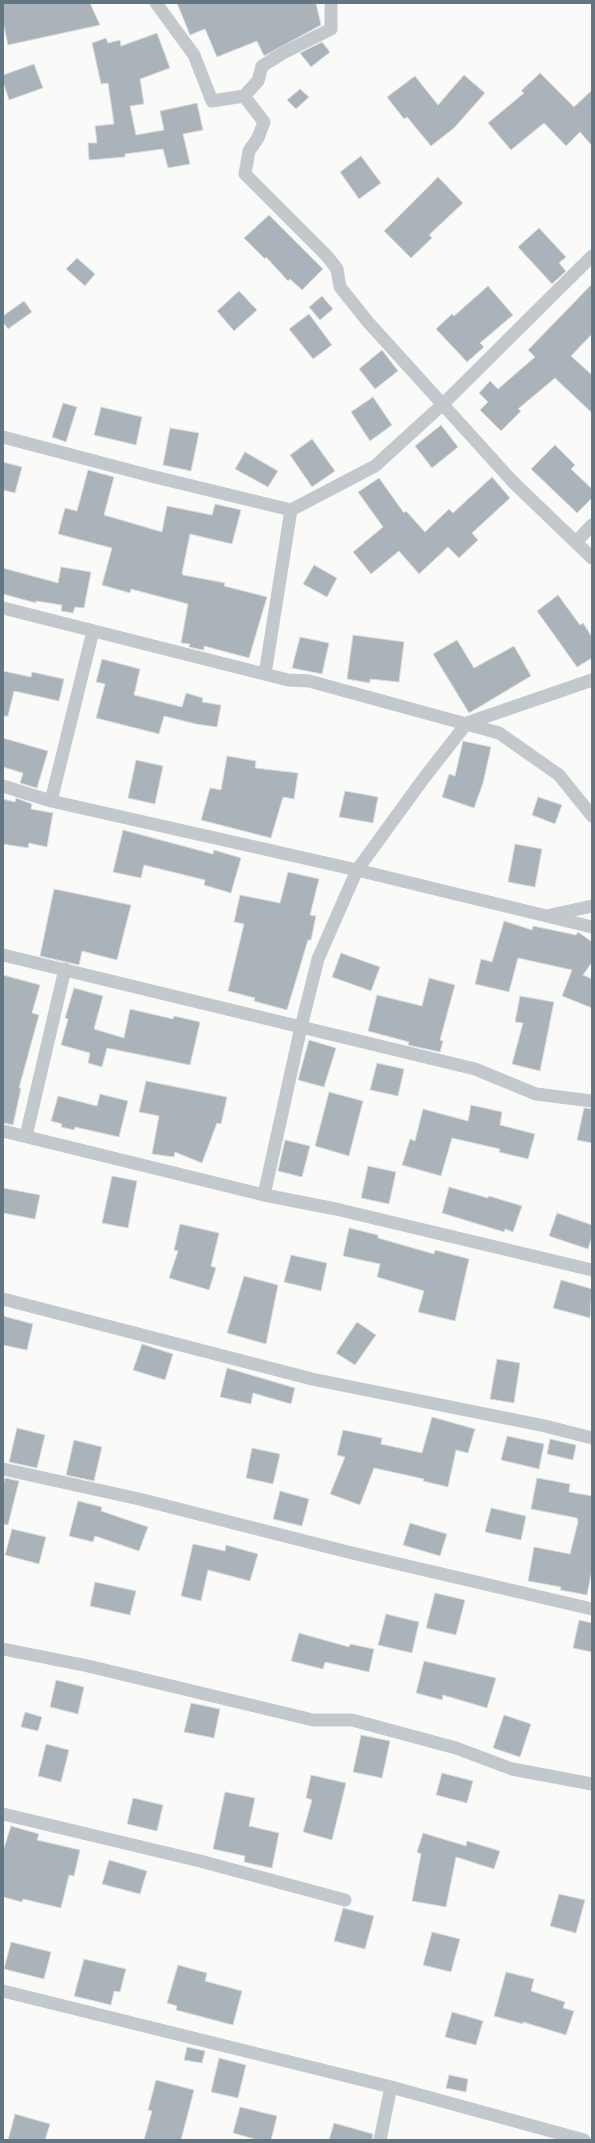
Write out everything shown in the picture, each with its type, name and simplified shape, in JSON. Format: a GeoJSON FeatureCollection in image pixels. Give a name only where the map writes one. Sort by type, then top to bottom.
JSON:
{"type":"FeatureCollection","features":[{"type":"Feature","properties":{"kind":"street"},"geometry":{"type":"LineString","coordinates":[[156,3],[194,55],[212,101],[244,96],[258,81],[262,66],[285,52],[331,30],[331,3]]}},
{"type":"Feature","properties":{"kind":"street"},"geometry":{"type":"LineString","coordinates":[[244,96],[264,122],[258,138],[249,151],[245,174],[327,256],[337,269],[340,287],[368,322],[513,482],[592,558]]}},
{"type":"Feature","properties":{"kind":"street"},"geometry":{"type":"LineString","coordinates":[[3,437],[291,510],[375,466],[443,404],[592,256]]}},
{"type":"Feature","properties":{"kind":"street"},"geometry":{"type":"LineString","coordinates":[[265,674],[291,510]]}},
{"type":"Feature","properties":{"kind":"street"},"geometry":{"type":"LineString","coordinates":[[576,542],[592,525]]}},
{"type":"Feature","properties":{"kind":"street"},"geometry":{"type":"LineString","coordinates":[[3,608],[288,680],[310,681],[499,733],[559,775],[592,816]]}},
{"type":"Feature","properties":{"kind":"street"},"geometry":{"type":"LineString","coordinates":[[51,801],[93,631]]}},
{"type":"Feature","properties":{"kind":"street"},"geometry":{"type":"LineString","coordinates":[[264,1195],[300,1027],[318,959],[358,870],[424,778],[467,723],[592,680]]}},
{"type":"Feature","properties":{"kind":"street"},"geometry":{"type":"LineString","coordinates":[[3,786],[51,801],[358,870],[592,927]]}},
{"type":"Feature","properties":{"kind":"street"},"geometry":{"type":"LineString","coordinates":[[546,916],[592,906]]}},
{"type":"Feature","properties":{"kind":"street"},"geometry":{"type":"LineString","coordinates":[[3,955],[475,1069],[536,1094],[592,1102]]}},
{"type":"Feature","properties":{"kind":"street"},"geometry":{"type":"LineString","coordinates":[[26,1136],[65,969]]}},
{"type":"Feature","properties":{"kind":"street"},"geometry":{"type":"LineString","coordinates":[[3,1131],[264,1195],[336,1209],[592,1270]]}},
{"type":"Feature","properties":{"kind":"street"},"geometry":{"type":"LineString","coordinates":[[3,1299],[312,1379],[545,1426],[592,1438]]}},
{"type":"Feature","properties":{"kind":"street"},"geometry":{"type":"LineString","coordinates":[[3,1469],[139,1500],[352,1553],[592,1609]]}},
{"type":"Feature","properties":{"kind":"street"},"geometry":{"type":"LineString","coordinates":[[3,1649],[88,1666],[313,1720],[352,1720],[456,1748],[512,1769],[592,1784]]}},
{"type":"Feature","properties":{"kind":"street"},"geometry":{"type":"LineString","coordinates":[[3,1814],[200,1861],[345,1900]]}},
{"type":"Feature","properties":{"kind":"street"},"geometry":{"type":"LineString","coordinates":[[3,1991],[390,2086],[584,2140]]}},
{"type":"Feature","properties":{"kind":"street"},"geometry":{"type":"LineString","coordinates":[[380,2140],[390,2086]]}},
{"type":"Feature","properties":{"kind":"building"},"geometry":{"type":"Polygon","coordinates":[[[3,3],[90,3],[100,25],[8,45],[3,22],[3,3]]]}},
{"type":"Feature","properties":{"kind":"building"},"geometry":{"type":"Polygon","coordinates":[[[177,3],[316,3],[321,25],[264,56],[257,41],[217,57],[205,29],[190,35],[177,3]]]}},
{"type":"Feature","properties":{"kind":"building"},"geometry":{"type":"Polygon","coordinates":[[[157,33],[170,68],[140,79],[144,104],[130,106],[136,135],[164,130],[160,111],[197,103],[203,130],[183,134],[190,164],[168,168],[163,149],[125,154],[125,157],[89,160],[88,143],[97,143],[95,126],[114,124],[108,83],[101,84],[92,43],[106,38],[108,43],[120,40],[121,46],[157,33]]]}},
{"type":"Feature","properties":{"kind":"building"},"geometry":{"type":"Polygon","coordinates":[[[322,42],[330,52],[311,67],[300,53],[322,42]]]}},
{"type":"Feature","properties":{"kind":"building"},"geometry":{"type":"Polygon","coordinates":[[[34,64],[43,88],[9,100],[3,82],[3,75],[34,64]]]}},
{"type":"Feature","properties":{"kind":"building"},"geometry":{"type":"Polygon","coordinates":[[[540,73],[574,107],[592,90],[592,146],[580,132],[566,146],[544,123],[511,150],[488,123],[524,93],[521,91],[540,73]]]}},
{"type":"Feature","properties":{"kind":"building"},"geometry":{"type":"Polygon","coordinates":[[[464,75],[485,93],[454,128],[431,146],[407,117],[404,119],[387,97],[415,76],[438,105],[464,75]]]}},
{"type":"Feature","properties":{"kind":"building"},"geometry":{"type":"Polygon","coordinates":[[[300,89],[309,97],[296,109],[287,100],[300,89]]]}},
{"type":"Feature","properties":{"kind":"building"},"geometry":{"type":"Polygon","coordinates":[[[361,156],[381,183],[359,199],[340,172],[361,156]]]}},
{"type":"Feature","properties":{"kind":"building"},"geometry":{"type":"Polygon","coordinates":[[[438,177],[463,203],[429,235],[432,238],[411,258],[384,231],[438,177]]]}},
{"type":"Feature","properties":{"kind":"building"},"geometry":{"type":"Polygon","coordinates":[[[269,215],[323,269],[302,290],[290,279],[288,281],[266,257],[265,259],[244,238],[269,215]]]}},
{"type":"Feature","properties":{"kind":"building"},"geometry":{"type":"Polygon","coordinates":[[[539,228],[566,257],[559,263],[566,271],[552,284],[518,247],[539,228]]]}},
{"type":"Feature","properties":{"kind":"building"},"geometry":{"type":"Polygon","coordinates":[[[77,258],[95,274],[85,286],[66,269],[77,258]]]}},
{"type":"Feature","properties":{"kind":"building"},"geometry":{"type":"Polygon","coordinates":[[[592,284],[592,334],[571,356],[592,375],[592,413],[555,378],[518,409],[521,411],[501,431],[480,410],[488,402],[479,393],[490,381],[498,389],[535,357],[528,350],[592,284]]]}},
{"type":"Feature","properties":{"kind":"building"},"geometry":{"type":"Polygon","coordinates":[[[488,286],[513,315],[480,343],[484,347],[467,362],[436,329],[452,314],[454,316],[488,286]]]}},
{"type":"Feature","properties":{"kind":"building"},"geometry":{"type":"Polygon","coordinates":[[[239,291],[257,310],[234,331],[217,311],[239,291]]]}},
{"type":"Feature","properties":{"kind":"building"},"geometry":{"type":"Polygon","coordinates":[[[322,296],[333,309],[320,320],[309,307],[322,296]]]}},
{"type":"Feature","properties":{"kind":"building"},"geometry":{"type":"Polygon","coordinates":[[[24,301],[32,312],[8,329],[3,322],[3,316],[24,301]]]}},
{"type":"Feature","properties":{"kind":"building"},"geometry":{"type":"Polygon","coordinates":[[[309,314],[332,345],[313,359],[289,329],[309,314]]]}},
{"type":"Feature","properties":{"kind":"building"},"geometry":{"type":"Polygon","coordinates":[[[382,350],[398,371],[375,389],[359,369],[382,350]]]}},
{"type":"Feature","properties":{"kind":"building"},"geometry":{"type":"Polygon","coordinates":[[[373,397],[392,425],[370,441],[351,412],[373,397]]]}},
{"type":"Feature","properties":{"kind":"building"},"geometry":{"type":"Polygon","coordinates":[[[63,403],[77,407],[66,442],[52,437],[63,403]]]}},
{"type":"Feature","properties":{"kind":"building"},"geometry":{"type":"Polygon","coordinates":[[[101,407],[142,417],[136,445],[94,435],[101,407]]]}},
{"type":"Feature","properties":{"kind":"building"},"geometry":{"type":"Polygon","coordinates":[[[441,425],[458,447],[432,468],[415,446],[441,425]]]}},
{"type":"Feature","properties":{"kind":"building"},"geometry":{"type":"Polygon","coordinates":[[[170,428],[199,433],[191,471],[163,465],[170,428]]]}},
{"type":"Feature","properties":{"kind":"building"},"geometry":{"type":"Polygon","coordinates":[[[312,439],[335,471],[312,487],[290,455],[312,439]]]}},
{"type":"Feature","properties":{"kind":"building"},"geometry":{"type":"Polygon","coordinates":[[[555,445],[575,465],[571,469],[592,489],[592,498],[577,513],[531,469],[555,445]]]}},
{"type":"Feature","properties":{"kind":"building"},"geometry":{"type":"Polygon","coordinates":[[[245,452],[278,471],[268,487],[235,469],[245,452]]]}},
{"type":"Feature","properties":{"kind":"building"},"geometry":{"type":"Polygon","coordinates":[[[3,462],[22,467],[15,493],[3,490],[3,462]]]}},
{"type":"Feature","properties":{"kind":"building"},"geometry":{"type":"Polygon","coordinates":[[[88,470],[114,477],[104,515],[162,532],[167,506],[212,515],[215,504],[241,510],[232,544],[190,534],[182,573],[183,575],[225,583],[224,586],[267,597],[249,658],[204,646],[204,650],[198,649],[189,647],[190,644],[181,643],[188,604],[131,589],[130,593],[102,585],[112,548],[58,534],[65,508],[77,511],[88,470]]]}},
{"type":"Feature","properties":{"kind":"building"},"geometry":{"type":"Polygon","coordinates":[[[492,477],[510,498],[472,533],[478,540],[459,558],[448,547],[419,574],[399,551],[371,574],[353,552],[383,527],[358,492],[379,478],[404,513],[406,511],[425,532],[449,509],[453,513],[492,477]]]}},
{"type":"Feature","properties":{"kind":"building"},"geometry":{"type":"Polygon","coordinates":[[[314,565],[337,578],[327,597],[303,584],[314,565]]]}},
{"type":"Feature","properties":{"kind":"building"},"geometry":{"type":"Polygon","coordinates":[[[61,567],[91,572],[84,608],[75,607],[73,613],[61,611],[62,605],[36,601],[36,603],[3,594],[3,568],[58,583],[61,567]]]}},
{"type":"Feature","properties":{"kind":"building"},"geometry":{"type":"Polygon","coordinates":[[[558,595],[580,625],[583,623],[592,637],[592,658],[577,667],[537,611],[558,595]]]}},
{"type":"Feature","properties":{"kind":"building"},"geometry":{"type":"Polygon","coordinates":[[[353,635],[404,642],[399,682],[370,679],[370,683],[347,679],[353,635]]]}},
{"type":"Feature","properties":{"kind":"building"},"geometry":{"type":"Polygon","coordinates":[[[300,637],[329,643],[322,674],[292,668],[300,637]]]}},
{"type":"Feature","properties":{"kind":"building"},"geometry":{"type":"Polygon","coordinates":[[[457,640],[474,668],[514,646],[531,676],[469,713],[433,654],[457,640]]]}},
{"type":"Feature","properties":{"kind":"building"},"geometry":{"type":"Polygon","coordinates":[[[102,659],[140,669],[134,695],[182,707],[186,693],[203,698],[202,702],[221,705],[217,727],[196,724],[164,716],[159,734],[96,718],[105,684],[96,682],[102,659]]]}},
{"type":"Feature","properties":{"kind":"building"},"geometry":{"type":"Polygon","coordinates":[[[3,671],[31,677],[32,672],[64,679],[59,701],[14,691],[8,716],[3,716],[3,671]]]}},
{"type":"Feature","properties":{"kind":"building"},"geometry":{"type":"Polygon","coordinates":[[[3,738],[48,751],[37,788],[20,783],[23,773],[3,767],[3,738]]]}},
{"type":"Feature","properties":{"kind":"building"},"geometry":{"type":"Polygon","coordinates":[[[463,741],[491,747],[483,783],[474,808],[442,797],[449,774],[455,776],[463,741]]]}},
{"type":"Feature","properties":{"kind":"building"},"geometry":{"type":"Polygon","coordinates":[[[227,756],[256,761],[255,768],[298,773],[294,799],[283,797],[271,838],[201,820],[210,788],[221,790],[227,756]]]}},
{"type":"Feature","properties":{"kind":"building"},"geometry":{"type":"Polygon","coordinates":[[[136,760],[163,766],[155,804],[128,798],[136,760]]]}},
{"type":"Feature","properties":{"kind":"building"},"geometry":{"type":"Polygon","coordinates":[[[345,791],[378,797],[373,823],[339,817],[345,791]]]}},
{"type":"Feature","properties":{"kind":"building"},"geometry":{"type":"Polygon","coordinates":[[[538,797],[562,805],[555,824],[532,815],[538,797]]]}},
{"type":"Feature","properties":{"kind":"building"},"geometry":{"type":"Polygon","coordinates":[[[16,798],[32,804],[31,809],[53,813],[47,847],[29,843],[28,848],[3,844],[3,799],[15,802],[16,798]]]}},
{"type":"Feature","properties":{"kind":"building"},"geometry":{"type":"Polygon","coordinates":[[[123,830],[213,854],[214,850],[241,858],[231,893],[204,885],[205,880],[144,865],[141,878],[113,872],[123,830]]]}},
{"type":"Feature","properties":{"kind":"building"},"geometry":{"type":"Polygon","coordinates":[[[515,844],[542,849],[535,887],[508,882],[515,844]]]}},
{"type":"Feature","properties":{"kind":"building"},"geometry":{"type":"Polygon","coordinates":[[[288,872],[319,879],[310,915],[316,916],[311,940],[308,940],[287,1010],[254,1001],[255,998],[228,991],[244,924],[234,922],[240,895],[280,903],[288,872]]]}},
{"type":"Feature","properties":{"kind":"building"},"geometry":{"type":"Polygon","coordinates":[[[54,889],[131,905],[117,960],[82,951],[79,965],[40,956],[54,889]]]}},
{"type":"Feature","properties":{"kind":"building"},"geometry":{"type":"Polygon","coordinates":[[[504,921],[532,930],[533,926],[576,935],[578,932],[592,942],[592,962],[583,975],[592,979],[592,1008],[562,996],[572,970],[518,958],[509,992],[475,984],[481,959],[492,962],[504,921]]]}},
{"type":"Feature","properties":{"kind":"building"},"geometry":{"type":"Polygon","coordinates":[[[341,953],[380,967],[371,991],[332,977],[341,953]]]}},
{"type":"Feature","properties":{"kind":"building"},"geometry":{"type":"Polygon","coordinates":[[[3,975],[40,985],[32,1013],[39,1015],[19,1088],[21,1088],[13,1125],[3,1123],[3,975]]]}},
{"type":"Feature","properties":{"kind":"building"},"geometry":{"type":"Polygon","coordinates":[[[429,978],[455,985],[440,1040],[443,1041],[440,1052],[408,1045],[409,1042],[368,1031],[377,995],[422,1006],[429,978]]]}},
{"type":"Feature","properties":{"kind":"building"},"geometry":{"type":"Polygon","coordinates":[[[74,988],[103,996],[94,1029],[124,1038],[130,1009],[173,1019],[174,1016],[200,1022],[190,1065],[107,1048],[102,1067],[88,1063],[90,1053],[61,1045],[68,1019],[65,1018],[74,988]]]}},
{"type":"Feature","properties":{"kind":"building"},"geometry":{"type":"Polygon","coordinates":[[[520,996],[554,1002],[540,1071],[512,1064],[523,1023],[515,1022],[520,996]]]}},
{"type":"Feature","properties":{"kind":"building"},"geometry":{"type":"Polygon","coordinates":[[[309,1040],[336,1048],[324,1087],[298,1080],[309,1040]]]}},
{"type":"Feature","properties":{"kind":"building"},"geometry":{"type":"Polygon","coordinates":[[[377,1063],[404,1069],[398,1096],[370,1090],[377,1063]]]}},
{"type":"Feature","properties":{"kind":"building"},"geometry":{"type":"Polygon","coordinates":[[[146,1081],[227,1097],[221,1124],[217,1123],[202,1163],[175,1152],[174,1157],[152,1154],[159,1116],[139,1112],[146,1081]]]}},
{"type":"Feature","properties":{"kind":"building"},"geometry":{"type":"Polygon","coordinates":[[[329,1092],[363,1101],[349,1156],[315,1146],[329,1092]]]}},
{"type":"Feature","properties":{"kind":"building"},"geometry":{"type":"Polygon","coordinates":[[[100,1094],[128,1101],[119,1137],[75,1127],[74,1130],[61,1127],[62,1124],[51,1121],[58,1096],[97,1106],[100,1094]]]}},
{"type":"Feature","properties":{"kind":"building"},"geometry":{"type":"Polygon","coordinates":[[[471,1105],[502,1112],[500,1125],[535,1134],[528,1159],[499,1152],[500,1149],[452,1138],[441,1176],[402,1165],[410,1139],[415,1141],[423,1109],[468,1121],[471,1105]]]}},
{"type":"Feature","properties":{"kind":"building"},"geometry":{"type":"Polygon","coordinates":[[[584,1108],[592,1109],[592,1143],[577,1140],[584,1108]]]}},
{"type":"Feature","properties":{"kind":"building"},"geometry":{"type":"Polygon","coordinates":[[[285,1140],[310,1146],[302,1177],[278,1171],[285,1140]]]}},
{"type":"Feature","properties":{"kind":"building"},"geometry":{"type":"Polygon","coordinates":[[[368,1166],[396,1172],[389,1204],[361,1198],[368,1166]]]}},
{"type":"Feature","properties":{"kind":"building"},"geometry":{"type":"Polygon","coordinates":[[[112,1176],[137,1181],[128,1228],[102,1223],[112,1176]]]}},
{"type":"Feature","properties":{"kind":"building"},"geometry":{"type":"Polygon","coordinates":[[[449,1187],[488,1198],[489,1196],[522,1206],[513,1232],[505,1229],[504,1232],[442,1213],[449,1187]]]}},
{"type":"Feature","properties":{"kind":"building"},"geometry":{"type":"Polygon","coordinates":[[[3,1188],[40,1195],[35,1219],[3,1213],[3,1188]]]}},
{"type":"Feature","properties":{"kind":"building"},"geometry":{"type":"Polygon","coordinates":[[[557,1213],[592,1225],[592,1236],[588,1249],[549,1236],[557,1213]]]}},
{"type":"Feature","properties":{"kind":"building"},"geometry":{"type":"Polygon","coordinates":[[[180,1224],[219,1233],[211,1266],[216,1268],[209,1290],[169,1278],[178,1251],[174,1250],[180,1224]]]}},
{"type":"Feature","properties":{"kind":"building"},"geometry":{"type":"Polygon","coordinates":[[[349,1228],[378,1235],[378,1238],[434,1254],[435,1250],[469,1259],[455,1321],[418,1312],[424,1291],[377,1277],[380,1264],[343,1256],[349,1228]]]}},
{"type":"Feature","properties":{"kind":"building"},"geometry":{"type":"Polygon","coordinates":[[[291,1255],[327,1263],[321,1291],[284,1282],[291,1255]]]}},
{"type":"Feature","properties":{"kind":"building"},"geometry":{"type":"Polygon","coordinates":[[[244,1276],[278,1285],[266,1344],[227,1333],[244,1276]]]}},
{"type":"Feature","properties":{"kind":"building"},"geometry":{"type":"Polygon","coordinates":[[[561,1280],[592,1289],[590,1318],[553,1308],[561,1280]]]}},
{"type":"Feature","properties":{"kind":"building"},"geometry":{"type":"Polygon","coordinates":[[[3,1316],[33,1324],[27,1350],[3,1345],[3,1316]]]}},
{"type":"Feature","properties":{"kind":"building"},"geometry":{"type":"Polygon","coordinates":[[[357,1322],[376,1335],[355,1365],[336,1353],[357,1322]]]}},
{"type":"Feature","properties":{"kind":"building"},"geometry":{"type":"Polygon","coordinates":[[[142,1344],[173,1354],[165,1380],[133,1370],[142,1344]]]}},
{"type":"Feature","properties":{"kind":"building"},"geometry":{"type":"Polygon","coordinates":[[[497,1359],[520,1363],[514,1403],[490,1399],[497,1359]]]}},
{"type":"Feature","properties":{"kind":"building"},"geometry":{"type":"Polygon","coordinates":[[[227,1368],[295,1388],[291,1404],[253,1393],[251,1404],[220,1397],[227,1368]]]}},
{"type":"Feature","properties":{"kind":"building"},"geometry":{"type":"Polygon","coordinates":[[[432,1417],[475,1429],[468,1453],[456,1450],[448,1487],[423,1481],[424,1479],[374,1468],[360,1505],[330,1494],[345,1457],[337,1455],[343,1430],[382,1438],[381,1444],[422,1453],[432,1417]]]}},
{"type":"Feature","properties":{"kind":"building"},"geometry":{"type":"Polygon","coordinates":[[[17,1428],[45,1435],[37,1468],[9,1462],[17,1428]]]}},
{"type":"Feature","properties":{"kind":"building"},"geometry":{"type":"Polygon","coordinates":[[[507,1436],[544,1444],[539,1469],[501,1460],[507,1436]]]}},
{"type":"Feature","properties":{"kind":"building"},"geometry":{"type":"Polygon","coordinates":[[[550,1439],[576,1445],[573,1460],[547,1454],[550,1439]]]}},
{"type":"Feature","properties":{"kind":"building"},"geometry":{"type":"Polygon","coordinates":[[[74,1440],[102,1447],[94,1481],[66,1475],[74,1440]]]}},
{"type":"Feature","properties":{"kind":"building"},"geometry":{"type":"Polygon","coordinates":[[[252,1448],[280,1454],[273,1484],[246,1478],[252,1448]]]}},
{"type":"Feature","properties":{"kind":"building"},"geometry":{"type":"Polygon","coordinates":[[[5,1478],[19,1481],[8,1525],[3,1524],[3,1486],[5,1478]]]}},
{"type":"Feature","properties":{"kind":"building"},"geometry":{"type":"Polygon","coordinates":[[[537,1478],[570,1484],[569,1492],[592,1496],[592,1570],[587,1595],[560,1590],[561,1587],[528,1581],[534,1547],[570,1554],[578,1522],[577,1518],[531,1509],[537,1478]]]}},
{"type":"Feature","properties":{"kind":"building"},"geometry":{"type":"Polygon","coordinates":[[[280,1491],[309,1499],[302,1526],[273,1519],[280,1491]]]}},
{"type":"Feature","properties":{"kind":"building"},"geometry":{"type":"Polygon","coordinates":[[[78,1501],[102,1507],[101,1511],[148,1527],[139,1551],[95,1536],[93,1542],[69,1536],[78,1501]]]}},
{"type":"Feature","properties":{"kind":"building"},"geometry":{"type":"Polygon","coordinates":[[[491,1508],[526,1516],[521,1540],[485,1532],[491,1508]]]}},
{"type":"Feature","properties":{"kind":"building"},"geometry":{"type":"Polygon","coordinates":[[[410,1523],[447,1534],[440,1556],[403,1545],[410,1523]]]}},
{"type":"Feature","properties":{"kind":"building"},"geometry":{"type":"Polygon","coordinates":[[[12,1529],[46,1537],[39,1564],[5,1555],[12,1529]]]}},
{"type":"Feature","properties":{"kind":"building"},"geometry":{"type":"Polygon","coordinates":[[[193,1544],[225,1551],[226,1545],[258,1554],[250,1581],[208,1570],[201,1601],[181,1596],[193,1544]]]}},
{"type":"Feature","properties":{"kind":"building"},"geometry":{"type":"Polygon","coordinates":[[[95,1582],[136,1591],[130,1615],[90,1606],[95,1582]]]}},
{"type":"Feature","properties":{"kind":"building"},"geometry":{"type":"Polygon","coordinates":[[[435,1593],[465,1600],[456,1635],[426,1628],[435,1593]]]}},
{"type":"Feature","properties":{"kind":"building"},"geometry":{"type":"Polygon","coordinates":[[[386,1614],[419,1622],[412,1653],[378,1645],[386,1614]]]}},
{"type":"Feature","properties":{"kind":"building"},"geometry":{"type":"Polygon","coordinates":[[[579,1620],[592,1623],[592,1652],[573,1648],[579,1620]]]}},
{"type":"Feature","properties":{"kind":"building"},"geometry":{"type":"Polygon","coordinates":[[[299,1633],[349,1647],[350,1644],[374,1649],[369,1672],[325,1662],[323,1669],[291,1661],[299,1633]]]}},
{"type":"Feature","properties":{"kind":"building"},"geometry":{"type":"Polygon","coordinates":[[[424,1661],[496,1678],[487,1708],[443,1695],[442,1700],[416,1693],[424,1661]]]}},
{"type":"Feature","properties":{"kind":"building"},"geometry":{"type":"Polygon","coordinates":[[[56,1680],[84,1687],[78,1714],[50,1707],[56,1680]]]}},
{"type":"Feature","properties":{"kind":"building"},"geometry":{"type":"Polygon","coordinates":[[[191,1703],[220,1709],[214,1738],[184,1732],[191,1703]]]}},
{"type":"Feature","properties":{"kind":"building"},"geometry":{"type":"Polygon","coordinates":[[[25,1712],[42,1717],[38,1731],[21,1727],[25,1712]]]}},
{"type":"Feature","properties":{"kind":"building"},"geometry":{"type":"Polygon","coordinates":[[[504,1715],[531,1724],[520,1757],[493,1748],[504,1715]]]}},
{"type":"Feature","properties":{"kind":"building"},"geometry":{"type":"Polygon","coordinates":[[[361,1735],[390,1741],[382,1778],[353,1772],[361,1735]]]}},
{"type":"Feature","properties":{"kind":"building"},"geometry":{"type":"Polygon","coordinates":[[[46,1744],[69,1750],[61,1782],[38,1776],[46,1744]]]}},
{"type":"Feature","properties":{"kind":"building"},"geometry":{"type":"Polygon","coordinates":[[[442,1773],[473,1781],[467,1803],[436,1795],[442,1773]]]}},
{"type":"Feature","properties":{"kind":"building"},"geometry":{"type":"Polygon","coordinates":[[[311,1775],[346,1783],[332,1840],[303,1832],[312,1800],[306,1798],[311,1775]]]}},
{"type":"Feature","properties":{"kind":"building"},"geometry":{"type":"Polygon","coordinates":[[[225,1792],[255,1798],[249,1826],[279,1833],[272,1868],[244,1862],[245,1856],[213,1849],[225,1792]]]}},
{"type":"Feature","properties":{"kind":"building"},"geometry":{"type":"Polygon","coordinates":[[[133,1798],[163,1805],[157,1831],[127,1824],[133,1798]]]}},
{"type":"Feature","properties":{"kind":"building"},"geometry":{"type":"Polygon","coordinates":[[[11,1826],[39,1834],[37,1840],[80,1850],[74,1876],[69,1875],[61,1908],[23,1899],[22,1902],[3,1897],[3,1851],[11,1826]]]}},
{"type":"Feature","properties":{"kind":"building"},"geometry":{"type":"Polygon","coordinates":[[[423,1833],[466,1846],[467,1841],[500,1851],[494,1869],[456,1857],[446,1907],[412,1901],[421,1854],[417,1852],[423,1833]]]}},
{"type":"Feature","properties":{"kind":"building"},"geometry":{"type":"Polygon","coordinates":[[[109,1860],[147,1871],[140,1894],[102,1884],[109,1860]]]}},
{"type":"Feature","properties":{"kind":"building"},"geometry":{"type":"Polygon","coordinates":[[[559,1894],[585,1900],[576,1933],[550,1926],[559,1894]]]}},
{"type":"Feature","properties":{"kind":"building"},"geometry":{"type":"Polygon","coordinates":[[[343,1908],[374,1916],[365,1949],[334,1941],[343,1908]]]}},
{"type":"Feature","properties":{"kind":"building"},"geometry":{"type":"Polygon","coordinates":[[[432,1932],[460,1939],[451,1972],[423,1965],[432,1932]]]}},
{"type":"Feature","properties":{"kind":"building"},"geometry":{"type":"Polygon","coordinates":[[[11,1942],[51,1952],[44,1979],[4,1969],[11,1942]]]}},
{"type":"Feature","properties":{"kind":"building"},"geometry":{"type":"Polygon","coordinates":[[[84,1959],[126,1969],[120,1992],[114,1991],[111,2005],[74,1996],[84,1959]]]}},
{"type":"Feature","properties":{"kind":"building"},"geometry":{"type":"Polygon","coordinates":[[[178,1965],[207,1973],[205,1981],[242,1991],[233,2025],[176,2010],[177,2006],[167,2003],[178,1965]]]}},
{"type":"Feature","properties":{"kind":"building"},"geometry":{"type":"Polygon","coordinates":[[[506,1972],[534,1979],[531,1991],[565,2002],[563,2008],[574,2011],[566,2035],[523,2022],[523,2024],[494,2016],[506,1972]]]}},
{"type":"Feature","properties":{"kind":"building"},"geometry":{"type":"Polygon","coordinates":[[[452,2012],[483,2021],[476,2045],[445,2037],[452,2012]]]}},
{"type":"Feature","properties":{"kind":"building"},"geometry":{"type":"Polygon","coordinates":[[[187,2047],[205,2051],[202,2063],[184,2060],[187,2047]]]}},
{"type":"Feature","properties":{"kind":"building"},"geometry":{"type":"Polygon","coordinates":[[[219,2058],[246,2065],[238,2098],[211,2092],[219,2058]]]}},
{"type":"Feature","properties":{"kind":"building"},"geometry":{"type":"Polygon","coordinates":[[[449,2075],[468,2079],[466,2092],[446,2088],[449,2075]]]}},
{"type":"Feature","properties":{"kind":"building"},"geometry":{"type":"Polygon","coordinates":[[[156,2080],[194,2090],[181,2140],[144,2140],[152,2111],[148,2110],[156,2080]]]}},
{"type":"Feature","properties":{"kind":"building"},"geometry":{"type":"Polygon","coordinates":[[[240,2107],[277,2116],[271,2140],[258,2140],[233,2133],[240,2107]]]}},
{"type":"Feature","properties":{"kind":"building"},"geometry":{"type":"Polygon","coordinates":[[[15,2114],[50,2124],[45,2140],[8,2140],[15,2114]]]}},
{"type":"Feature","properties":{"kind":"building"},"geometry":{"type":"Polygon","coordinates":[[[334,2123],[373,2134],[372,2140],[329,2140],[334,2123]]]}}]}
